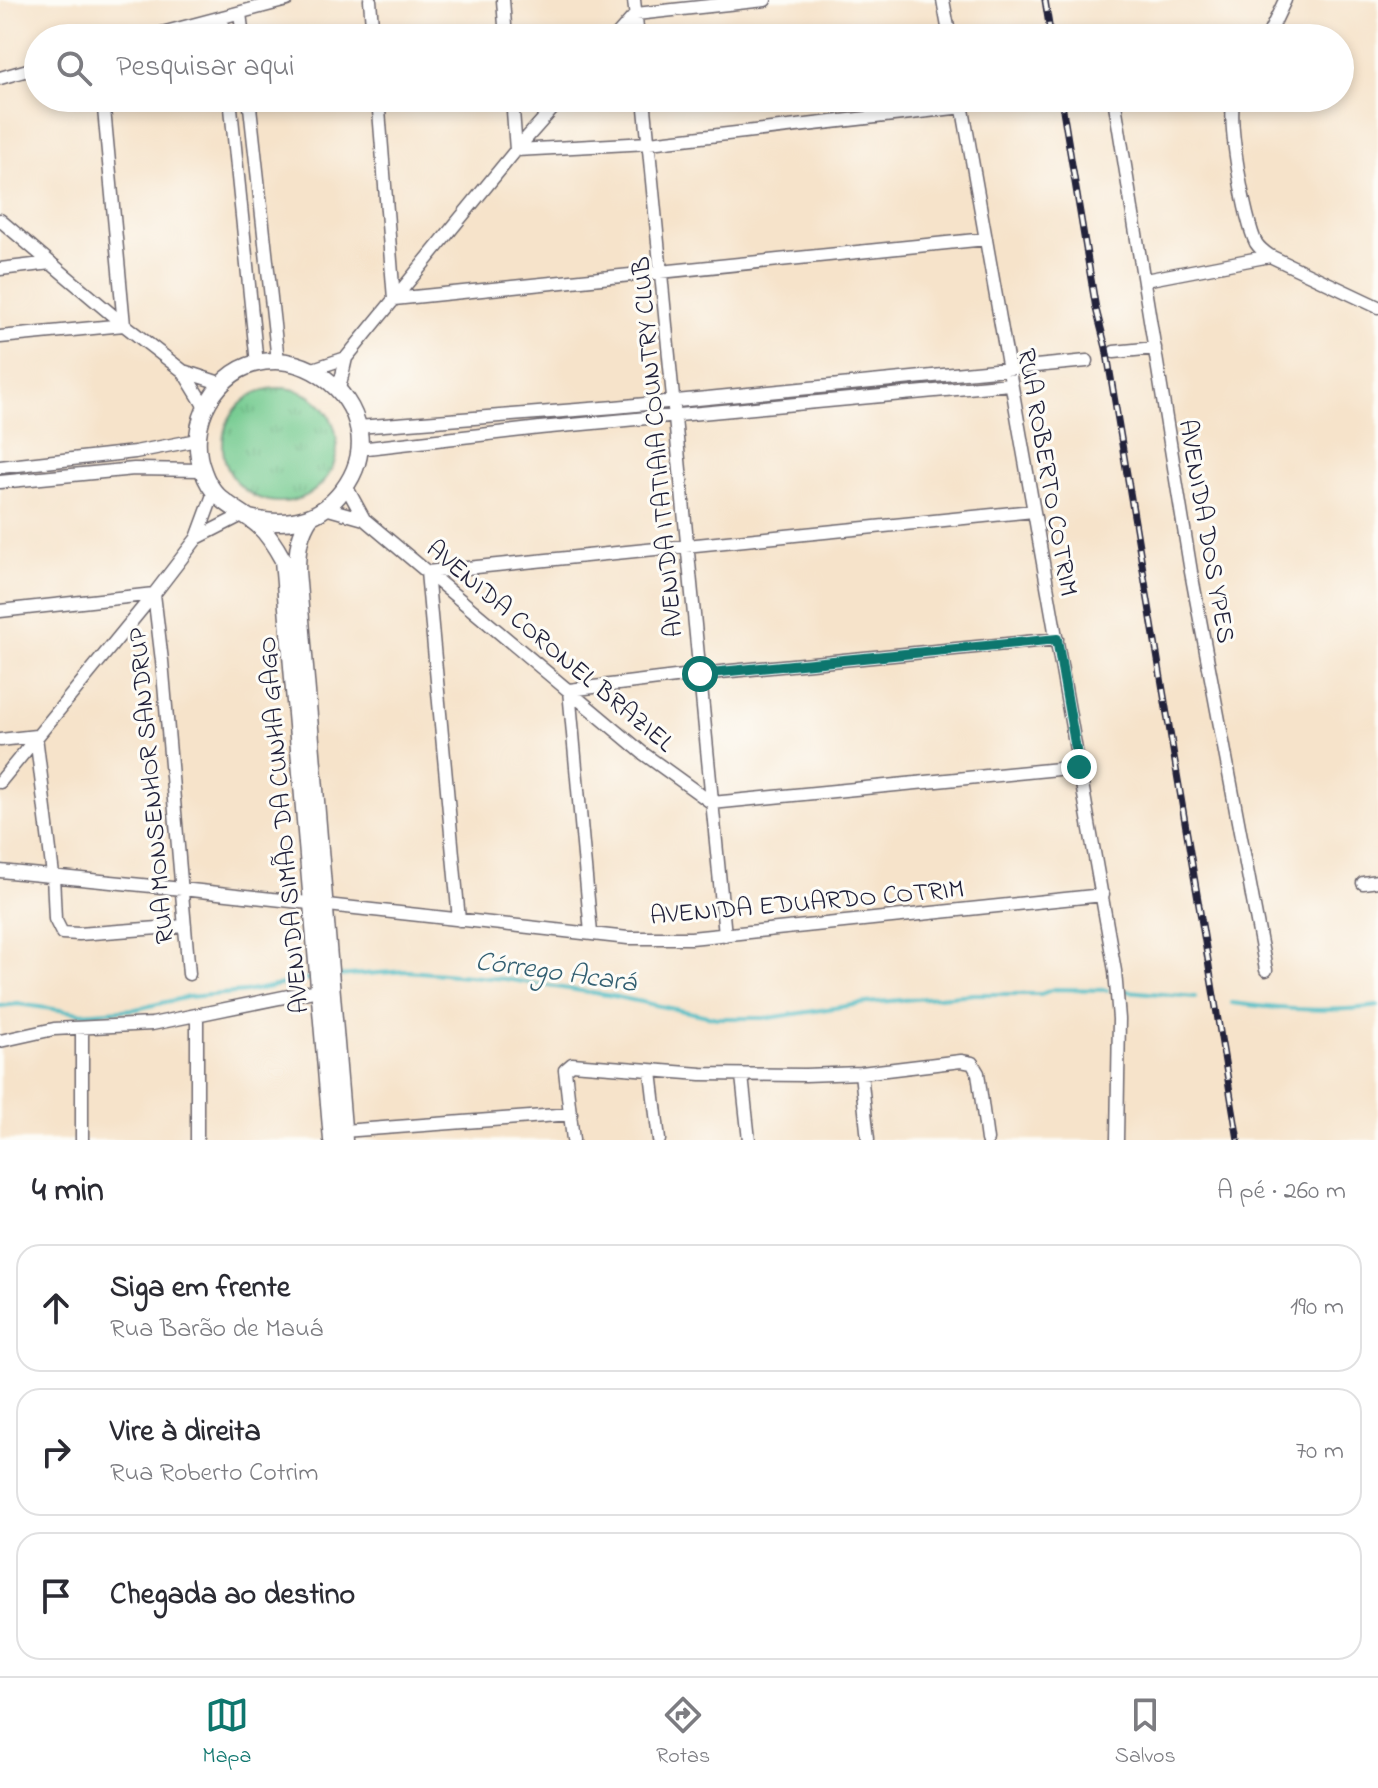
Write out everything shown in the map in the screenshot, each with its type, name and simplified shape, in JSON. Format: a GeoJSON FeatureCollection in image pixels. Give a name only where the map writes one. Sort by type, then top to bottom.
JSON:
{"type":"FeatureCollection","features":[{"type":"Feature","properties":{"kind":"street"},"geometry":{"type":"LineString","coordinates":[[196,24],[287,0]]}},
{"type":"Feature","properties":{"kind":"street"},"geometry":{"type":"LineString","coordinates":[[370,0],[372,24]]}},
{"type":"Feature","properties":{"kind":"street"},"geometry":{"type":"LineString","coordinates":[[503,0],[505,24]]}},
{"type":"Feature","properties":{"kind":"street"},"geometry":{"type":"LineString","coordinates":[[634,0],[637,24]]}},
{"type":"Feature","properties":{"kind":"street"},"geometry":{"type":"LineString","coordinates":[[627,24],[636,14],[765,0]]}},
{"type":"Feature","properties":{"kind":"street"},"geometry":{"type":"LineString","coordinates":[[943,0],[947,24]]}},
{"type":"Feature","properties":{"kind":"street"},"geometry":{"type":"LineString","coordinates":[[1274,24],[1285,0]]}},
{"type":"Feature","properties":{"kind":"street"},"geometry":{"type":"LineString","coordinates":[[240,13],[241,24]]}},
{"type":"Feature","properties":{"kind":"street"},"geometry":{"type":"LineString","coordinates":[[222,17],[223,24]]}},
{"type":"Feature","properties":{"kind":"street"},"geometry":{"type":"LineString","coordinates":[[0,78],[24,71]]}},
{"type":"Feature","properties":{"kind":"street"},"geometry":{"type":"LineString","coordinates":[[104,112],[124,325]]}},
{"type":"Feature","properties":{"kind":"street"},"geometry":{"type":"LineString","coordinates":[[231,112],[257,364]]}},
{"type":"Feature","properties":{"kind":"street"},"geometry":{"type":"LineString","coordinates":[[251,112],[278,361]]}},
{"type":"Feature","properties":{"kind":"street"},"geometry":{"type":"LineString","coordinates":[[379,112],[394,299]]}},
{"type":"Feature","properties":{"kind":"street"},"geometry":{"type":"LineString","coordinates":[[513,112],[516,150]]}},
{"type":"Feature","properties":{"kind":"street"},"geometry":{"type":"LineString","coordinates":[[339,389],[346,358],[550,112]]}},
{"type":"Feature","properties":{"kind":"street","name":"AVENIDA ITATIAIA COUNTRY CLUB"},"geometry":{"type":"LineString","coordinates":[[646,112],[725,935]]}},
{"type":"Feature","properties":{"kind":"street"},"geometry":{"type":"LineString","coordinates":[[516,150],[649,143],[892,112]]}},
{"type":"Feature","properties":{"kind":"street","name":"RUA ROBERTO COTRIM"},"geometry":{"type":"LineString","coordinates":[[964,112],[1103,895],[1118,997],[1117,1140]]}},
{"type":"Feature","properties":{"kind":"street","name":"AVENIDA DOS YPES"},"geometry":{"type":"LineString","coordinates":[[1116,112],[1191,572],[1266,970]]}},
{"type":"Feature","properties":{"kind":"street"},"geometry":{"type":"LineString","coordinates":[[1232,112],[1249,221],[1259,248],[1378,307]]}},
{"type":"Feature","properties":{"kind":"street"},"geometry":{"type":"LineString","coordinates":[[0,220],[183,371],[223,384]]}},
{"type":"Feature","properties":{"kind":"street"},"geometry":{"type":"LineString","coordinates":[[394,299],[986,239]]}},
{"type":"Feature","properties":{"kind":"street"},"geometry":{"type":"LineString","coordinates":[[1145,280],[1270,256]]}},
{"type":"Feature","properties":{"kind":"street"},"geometry":{"type":"LineString","coordinates":[[0,269],[51,263]]}},
{"type":"Feature","properties":{"kind":"street"},"geometry":{"type":"LineString","coordinates":[[250,299],[271,296]]}},
{"type":"Feature","properties":{"kind":"street"},"geometry":{"type":"LineString","coordinates":[[0,337],[124,325]]}},
{"type":"Feature","properties":{"kind":"street"},"geometry":{"type":"LineString","coordinates":[[1114,352],[1155,348]]}},
{"type":"Feature","properties":{"kind":"street"},"geometry":{"type":"LineString","coordinates":[[313,369],[346,358]]}},
{"type":"Feature","properties":{"kind":"street"},"geometry":{"type":"LineString","coordinates":[[278,361],[313,369],[339,389],[351,407],[358,427],[359,449],[355,469],[346,486],[318,512],[288,523],[268,523],[245,516],[226,505],[214,492],[202,470],[197,440],[205,407],[223,384],[257,364],[278,361]]}},
{"type":"Feature","properties":{"kind":"street"},"geometry":{"type":"LineString","coordinates":[[358,427],[521,415],[1087,361]]}},
{"type":"Feature","properties":{"kind":"street"},"geometry":{"type":"LineString","coordinates":[[183,371],[205,407]]}},
{"type":"Feature","properties":{"kind":"street"},"geometry":{"type":"LineString","coordinates":[[359,449],[1010,384]]}},
{"type":"Feature","properties":{"kind":"street"},"geometry":{"type":"LineString","coordinates":[[0,467],[135,452],[197,440]]}},
{"type":"Feature","properties":{"kind":"street"},"geometry":{"type":"LineString","coordinates":[[0,482],[134,469],[202,470]]}},
{"type":"Feature","properties":{"kind":"street","name":"AVENIDA CORONEL BRAZIEL"},"geometry":{"type":"LineString","coordinates":[[346,486],[364,519],[644,754],[712,803]]}},
{"type":"Feature","properties":{"kind":"street"},"geometry":{"type":"LineString","coordinates":[[0,782],[197,538],[214,492]]}},
{"type":"Feature","properties":{"kind":"street"},"geometry":{"type":"LineString","coordinates":[[459,920],[427,572],[1033,511]]}},
{"type":"Feature","properties":{"kind":"street","name":"AVENIDA CORONEL BRAZIEL"},"geometry":{"type":"LineString","coordinates":[[318,512],[364,519]]}},
{"type":"Feature","properties":{"kind":"street","name":"AVENIDA SIMÃO DA CUNHA GAGO"},"geometry":{"type":"LineString","coordinates":[[318,512],[304,526],[291,572],[340,1137]]}},
{"type":"Feature","properties":{"kind":"street"},"geometry":{"type":"LineString","coordinates":[[197,538],[245,516]]}},
{"type":"Feature","properties":{"kind":"street","name":"AVENIDA SIMÃO DA CUNHA GAGO"},"geometry":{"type":"LineString","coordinates":[[245,516],[264,531],[291,572]]}},
{"type":"Feature","properties":{"kind":"street"},"geometry":{"type":"LineString","coordinates":[[0,611],[154,594]]}},
{"type":"Feature","properties":{"kind":"street","name":"RUA MONSENHOR SANDRUP"},"geometry":{"type":"LineString","coordinates":[[154,594],[189,974]]}},
{"type":"Feature","properties":{"kind":"street"},"geometry":{"type":"LineString","coordinates":[[591,933],[569,690],[1057,639]]}},
{"type":"Feature","properties":{"kind":"street"},"geometry":{"type":"LineString","coordinates":[[0,740],[36,736]]}},
{"type":"Feature","properties":{"kind":"street"},"geometry":{"type":"LineString","coordinates":[[36,736],[53,875],[55,919],[62,933],[185,926]]}},
{"type":"Feature","properties":{"kind":"street"},"geometry":{"type":"LineString","coordinates":[[712,803],[1079,767]]}},
{"type":"Feature","properties":{"kind":"street","name":"AVENIDA EDUARDO COTRIM"},"geometry":{"type":"LineString","coordinates":[[0,871],[628,938],[725,935],[1103,895]]}},
{"type":"Feature","properties":{"kind":"street"},"geometry":{"type":"LineString","coordinates":[[1363,883],[1378,881]]}},
{"type":"Feature","properties":{"kind":"street"},"geometry":{"type":"LineString","coordinates":[[0,1041],[36,1032],[124,1027],[197,1017],[325,981]]}},
{"type":"Feature","properties":{"kind":"street"},"geometry":{"type":"LineString","coordinates":[[197,1017],[197,1140]]}},
{"type":"Feature","properties":{"kind":"street"},"geometry":{"type":"LineString","coordinates":[[82,1028],[82,1140]]}},
{"type":"Feature","properties":{"kind":"street"},"geometry":{"type":"LineString","coordinates":[[573,1140],[565,1070],[568,1065],[579,1063],[651,1072],[742,1076],[861,1073],[961,1061],[972,1063],[978,1073],[987,1140]]}},
{"type":"Feature","properties":{"kind":"street"},"geometry":{"type":"LineString","coordinates":[[651,1072],[659,1140]]}},
{"type":"Feature","properties":{"kind":"street"},"geometry":{"type":"LineString","coordinates":[[861,1073],[868,1140]]}},
{"type":"Feature","properties":{"kind":"street"},"geometry":{"type":"LineString","coordinates":[[742,1076],[749,1140]]}},
{"type":"Feature","properties":{"kind":"street"},"geometry":{"type":"LineString","coordinates":[[340,1137],[571,1114]]}},
{"type":"Feature","properties":{"kind":"street"},"geometry":{"type":"LineString","coordinates":[[449,1125],[450,1140]]}},
{"type":"Feature","properties":{"kind":"green space"},"geometry":{"type":"Polygon","coordinates":[[[280,388],[302,392],[321,404],[333,423],[337,445],[333,467],[321,486],[302,498],[280,502],[258,498],[239,486],[227,467],[223,445],[227,423],[239,404],[258,392],[280,388]]]}},
{"type":"Feature","properties":{"kind":"waterway","name":"Córrego Acará"},"geometry":{"type":"LineString","coordinates":[[336,976],[407,971],[505,979],[613,996],[717,1018],[769,1018],[866,1003],[974,994],[1041,994],[1054,989],[1107,990]]}},
{"type":"Feature","properties":{"kind":"waterway","name":"Córrego Acará"},"geometry":{"type":"LineString","coordinates":[[0,1006],[18,1004],[81,1013],[136,1009],[188,997],[245,992],[315,978]]}},
{"type":"Feature","properties":{"kind":"waterway","name":"Córrego Acará"},"geometry":{"type":"LineString","coordinates":[[1127,991],[1195,997]]}},
{"type":"Feature","properties":{"kind":"waterway","name":"Córrego Acará"},"geometry":{"type":"LineString","coordinates":[[1232,1003],[1305,1009],[1378,1006]]}},
{"type":"Feature","properties":{"kind":"railway"},"geometry":{"type":"LineString","coordinates":[[1045,0],[1049,24]]}},
{"type":"Feature","properties":{"kind":"railway"},"geometry":{"type":"LineString","coordinates":[[1063,112],[1096,309],[1106,348],[1238,1140]]}},
{"type":"Feature","properties":{"kind":"route"},"geometry":{"type":"LineString","coordinates":[[700,674],[1057,639],[1079,767]]}}]}
